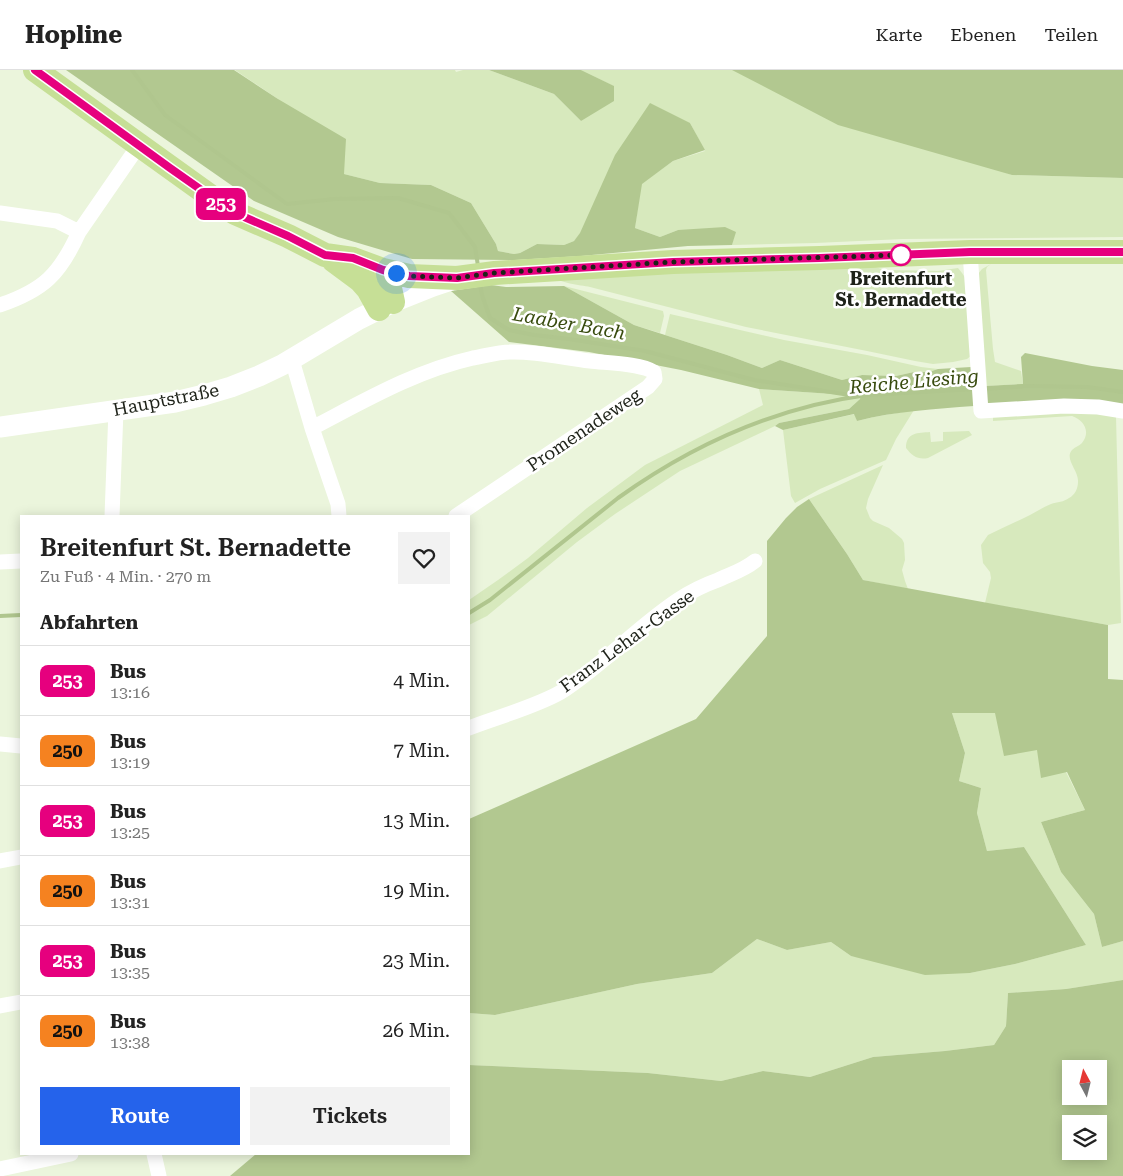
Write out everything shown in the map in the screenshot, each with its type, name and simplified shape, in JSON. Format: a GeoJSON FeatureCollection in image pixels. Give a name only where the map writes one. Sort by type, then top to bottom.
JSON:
{"type":"FeatureCollection","features":[{"type":"Feature","properties":{"kind":"main road"},"geometry":{"type":"LineString","coordinates":[[35,70],[235,213],[288,236],[325,255],[360,280],[386,306]]}},
{"type":"Feature","properties":{"kind":"main road"},"geometry":{"type":"LineString","coordinates":[[325,255],[353,258],[383,270],[409,276],[458,278],[494,273],[673,262],[970,252],[1123,252]]}},
{"type":"Feature","properties":{"kind":"main road"},"geometry":{"type":"LineString","coordinates":[[383,270],[390,288],[386,306]]}},
{"type":"Feature","properties":{"kind":"main road","name":"Hauptstraße"},"geometry":{"type":"LineString","coordinates":[[0,427],[175,402],[231,387],[292,360],[334,333],[386,306],[433,286],[458,278]]}},
{"type":"Feature","properties":{"kind":"street"},"geometry":{"type":"LineString","coordinates":[[0,305],[18,299],[39,288],[57,271],[70,253],[79,232],[139,146]]}},
{"type":"Feature","properties":{"kind":"street"},"geometry":{"type":"LineString","coordinates":[[0,213],[56,222],[79,232]]}},
{"type":"Feature","properties":{"kind":"street"},"geometry":{"type":"LineString","coordinates":[[970,252],[981,410],[1064,406],[1098,407],[1123,411]]}},
{"type":"Feature","properties":{"kind":"street","name":"Promenadeweg"},"geometry":{"type":"LineString","coordinates":[[312,428],[385,390],[432,370],[490,354],[510,352],[532,353],[630,365],[654,372],[655,379],[648,387],[457,515]]}},
{"type":"Feature","properties":{"kind":"street"},"geometry":{"type":"LineString","coordinates":[[292,360],[312,428],[338,504],[339,515]]}},
{"type":"Feature","properties":{"kind":"street"},"geometry":{"type":"LineString","coordinates":[[112,515],[116,410]]}},
{"type":"Feature","properties":{"kind":"street"},"geometry":{"type":"LineString","coordinates":[[0,562],[20,561]]}},
{"type":"Feature","properties":{"kind":"street","name":"Franz Lehar-Gasse"},"geometry":{"type":"LineString","coordinates":[[470,728],[529,706],[560,692],[588,673],[658,614],[679,599],[703,586],[746,568],[755,561]]}},
{"type":"Feature","properties":{"kind":"street"},"geometry":{"type":"LineString","coordinates":[[0,744],[20,746]]}},
{"type":"Feature","properties":{"kind":"street"},"geometry":{"type":"LineString","coordinates":[[0,861],[20,857]]}},
{"type":"Feature","properties":{"kind":"street"},"geometry":{"type":"LineString","coordinates":[[0,1006],[20,1002]]}},
{"type":"Feature","properties":{"kind":"street"},"geometry":{"type":"LineString","coordinates":[[0,1169],[66,1155]]}},
{"type":"Feature","properties":{"kind":"street"},"geometry":{"type":"LineString","coordinates":[[154,1155],[159,1176]]}},
{"type":"Feature","properties":{"kind":"green space"},"geometry":{"type":"Polygon","coordinates":[[[66,70],[234,70],[278,99],[346,139],[344,174],[380,183],[431,185],[471,203],[496,244],[498,251],[514,254],[537,244],[564,245],[574,241],[580,233],[615,155],[650,103],[690,123],[705,150],[673,161],[642,184],[635,228],[660,237],[678,230],[725,227],[736,232],[732,245],[688,246],[515,260],[412,259],[338,237],[254,201],[66,70]]]}},
{"type":"Feature","properties":{"kind":"green space"},"geometry":{"type":"Polygon","coordinates":[[[235,70],[455,70],[456,72],[463,70],[489,70],[554,94],[581,121],[613,86],[581,70],[734,70],[1012,175],[1123,178],[1123,237],[903,239],[732,245],[735,232],[678,230],[660,237],[635,228],[641,184],[673,161],[705,151],[690,123],[574,241],[564,245],[537,244],[514,254],[498,251],[496,244],[471,203],[431,185],[380,183],[344,174],[278,99],[235,70]]]}},
{"type":"Feature","properties":{"kind":"green space"},"geometry":{"type":"Polygon","coordinates":[[[489,70],[581,70],[614,86],[614,101],[581,121],[554,94],[489,70]]]}},
{"type":"Feature","properties":{"kind":"green space"},"geometry":{"type":"Polygon","coordinates":[[[732,70],[1123,70],[1123,178],[1012,175],[838,125],[732,70]]]}},
{"type":"Feature","properties":{"kind":"green space"},"geometry":{"type":"Polygon","coordinates":[[[991,264],[986,270],[995,362],[1021,371],[1023,384],[985,386],[978,274],[982,269],[991,264]]]}},
{"type":"Feature","properties":{"kind":"green space"},"geometry":{"type":"Polygon","coordinates":[[[871,266],[886,270],[938,271],[958,268],[966,279],[972,355],[967,359],[953,362],[933,364],[915,361],[746,327],[564,282],[552,276],[871,266]]]}},
{"type":"Feature","properties":{"kind":"green space"},"geometry":{"type":"Polygon","coordinates":[[[491,285],[506,287],[564,286],[634,325],[762,368],[780,360],[842,380],[862,375],[896,376],[938,369],[971,367],[974,406],[930,409],[857,421],[854,414],[783,430],[775,426],[779,423],[849,409],[860,399],[861,394],[847,395],[759,389],[681,370],[589,352],[509,342],[451,291],[491,285]]]}},
{"type":"Feature","properties":{"kind":"green space"},"geometry":{"type":"Polygon","coordinates":[[[564,286],[663,311],[664,316],[660,333],[634,325],[564,286]]]}},
{"type":"Feature","properties":{"kind":"green space"},"geometry":{"type":"Polygon","coordinates":[[[670,314],[784,340],[938,369],[896,376],[862,375],[842,380],[780,360],[762,368],[665,335],[670,314]]]}},
{"type":"Feature","properties":{"kind":"green space"},"geometry":{"type":"Polygon","coordinates":[[[1025,353],[1123,370],[1123,407],[987,405],[985,386],[1023,384],[1021,357],[1025,353]]]}},
{"type":"Feature","properties":{"kind":"green space"},"geometry":{"type":"Polygon","coordinates":[[[759,389],[847,395],[862,394],[860,399],[849,409],[779,423],[680,471],[615,514],[577,542],[487,616],[470,624],[470,599],[528,558],[587,508],[645,465],[763,405],[759,389]]]}},
{"type":"Feature","properties":{"kind":"green space"},"geometry":{"type":"Polygon","coordinates":[[[914,410],[896,439],[886,460],[820,489],[795,503],[791,496],[783,430],[855,414],[857,421],[914,410]]]}},
{"type":"Feature","properties":{"kind":"green space"},"geometry":{"type":"Polygon","coordinates":[[[1070,410],[1116,416],[1121,623],[1108,625],[985,603],[991,578],[990,572],[983,563],[981,545],[988,535],[1048,505],[1065,500],[1073,495],[1077,489],[1078,478],[1070,454],[1073,449],[1082,443],[1086,435],[1083,423],[1072,416],[993,421],[993,416],[1070,410]]]}},
{"type":"Feature","properties":{"kind":"green space"},"geometry":{"type":"Polygon","coordinates":[[[969,431],[972,435],[928,458],[916,457],[906,448],[910,436],[917,433],[930,432],[931,442],[943,441],[943,432],[969,431]]]}},
{"type":"Feature","properties":{"kind":"green space"},"geometry":{"type":"Polygon","coordinates":[[[883,465],[866,508],[873,521],[889,528],[902,539],[905,560],[902,570],[908,589],[863,580],[809,499],[883,465]]]}},
{"type":"Feature","properties":{"kind":"green space"},"geometry":{"type":"Polygon","coordinates":[[[809,499],[863,580],[1108,625],[1108,679],[1123,680],[1123,941],[1102,947],[1094,914],[1061,872],[1041,822],[1085,810],[1067,772],[1041,778],[1037,750],[1004,756],[995,713],[952,713],[965,753],[959,781],[981,788],[977,813],[987,851],[1024,847],[1086,945],[1015,964],[970,973],[925,975],[851,956],[831,942],[787,950],[757,939],[712,973],[637,984],[495,1015],[470,1013],[470,819],[696,719],[767,636],[767,541],[797,507],[809,499]]]}},
{"type":"Feature","properties":{"kind":"green space"},"geometry":{"type":"Polygon","coordinates":[[[952,713],[996,713],[1037,750],[1066,772],[1085,810],[1041,822],[1061,872],[1094,914],[1102,947],[1123,941],[1123,980],[1066,989],[1008,993],[1006,1026],[994,1045],[873,1057],[810,1077],[763,1071],[721,1081],[648,1073],[470,1065],[470,1013],[495,1015],[637,984],[712,973],[757,939],[787,950],[831,942],[851,956],[970,973],[1015,964],[1086,945],[1024,847],[987,851],[977,813],[981,788],[959,781],[965,753],[952,713]]]}},
{"type":"Feature","properties":{"kind":"green space"},"geometry":{"type":"Polygon","coordinates":[[[1123,980],[1123,1176],[230,1176],[255,1155],[470,1155],[470,1065],[648,1073],[721,1081],[763,1071],[810,1077],[873,1057],[994,1045],[1006,1026],[1008,993],[1066,989],[1123,980]]]}},
{"type":"Feature","properties":{"kind":"waterway","name":"Laaber Bach"},"geometry":{"type":"LineString","coordinates":[[132,70],[165,115],[287,204],[335,199],[398,198],[449,213],[475,247],[478,266]]}},
{"type":"Feature","properties":{"kind":"waterway","name":"Laaber Bach"},"geometry":{"type":"LineString","coordinates":[[480,283],[490,318],[509,330],[645,351],[754,380],[856,396]]}},
{"type":"Feature","properties":{"kind":"waterway","name":"Reiche Liesing"},"geometry":{"type":"LineString","coordinates":[[983,389],[1028,386],[1087,387],[1123,392]]}},
{"type":"Feature","properties":{"kind":"waterway","name":"Reiche Liesing"},"geometry":{"type":"LineString","coordinates":[[470,612],[490,600],[618,498],[675,461],[736,431],[801,409],[867,395],[976,389]]}},
{"type":"Feature","properties":{"kind":"waterway","name":"Reiche Liesing"},"geometry":{"type":"LineString","coordinates":[[0,616],[20,615]]}},
{"type":"Feature","properties":{"kind":"bus line","name":"253"},"geometry":{"type":"LineString","coordinates":[[35,70],[235,213],[288,236],[325,255],[353,258],[383,270],[409,276],[457,278],[494,273],[673,262],[970,252],[1123,252]]}},
{"type":"Feature","properties":{"kind":"place","name":"Breitenfurt St. Bernadette"},"geometry":{"type":"Point","coordinates":[901,255]}},
{"type":"Feature","properties":{"kind":"route"},"geometry":{"type":"LineString","coordinates":[[396,273],[409,276],[457,278],[494,273],[673,262],[901,255]]}}]}
